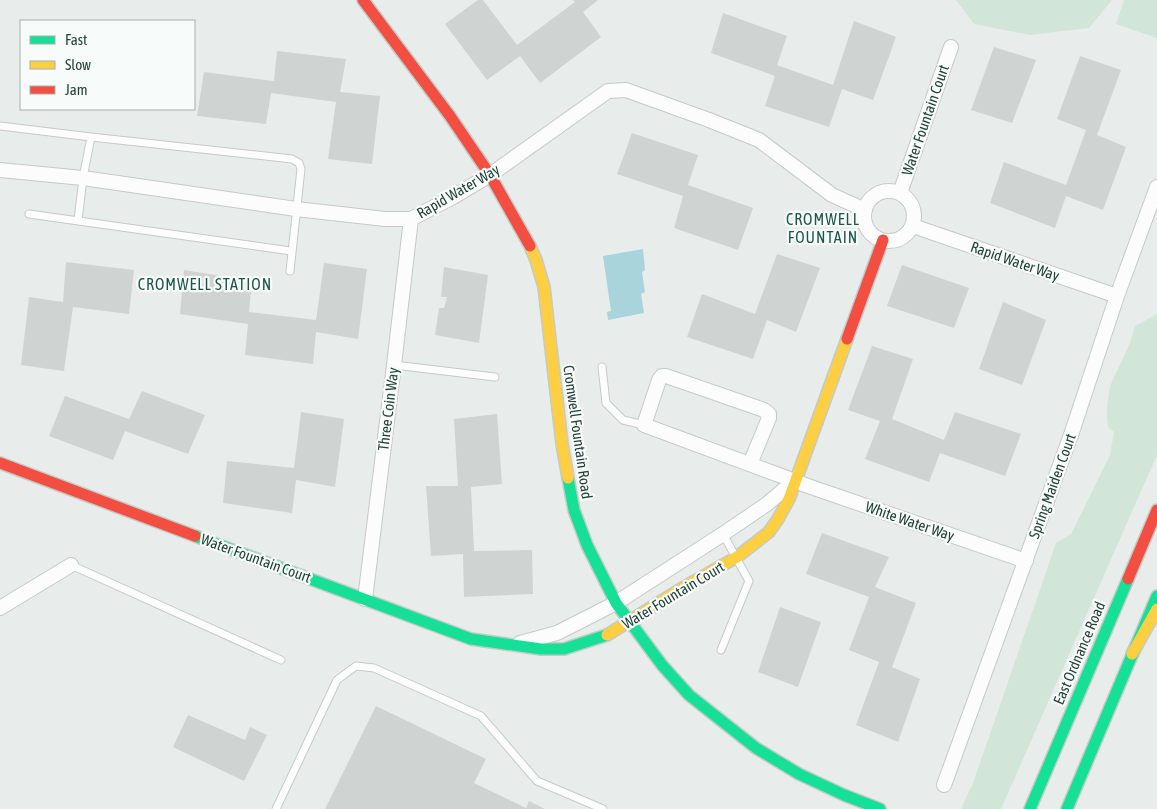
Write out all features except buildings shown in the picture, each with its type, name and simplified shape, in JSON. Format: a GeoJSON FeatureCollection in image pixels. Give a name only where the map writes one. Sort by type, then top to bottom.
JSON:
{"type":"FeatureCollection","features":[{"type":"Feature","properties":{"kind":"main road","name":"Cromwell Fountain Road"},"geometry":{"type":"LineString","coordinates":[[364,0],[450,116],[490,175],[527,238],[544,287],[562,444],[574,510],[588,545],[616,602],[662,665],[689,695],[756,748],[799,774],[880,809]]}},
{"type":"Feature","properties":{"kind":"main road","name":"Water Fountain Court"},"geometry":{"type":"LineString","coordinates":[[0,463],[471,639],[541,649],[564,649],[605,637],[686,586],[737,557],[769,532],[789,499],[883,240]]}},
{"type":"Feature","properties":{"kind":"main road","name":"East Ordnance Road"},"geometry":{"type":"LineString","coordinates":[[1030,809],[1157,510]]}},
{"type":"Feature","properties":{"kind":"main road"},"geometry":{"type":"LineString","coordinates":[[1066,809],[1157,596]]}},
{"type":"Feature","properties":{"kind":"main road"},"geometry":{"type":"LineString","coordinates":[[1132,654],[1157,608]]}},
{"type":"Feature","properties":{"kind":"street","name":"Water Fountain Court"},"geometry":{"type":"LineString","coordinates":[[900,193],[951,47]]}},
{"type":"Feature","properties":{"kind":"street","name":"Rapid Water Way"},"geometry":{"type":"LineString","coordinates":[[0,170],[83,178],[296,209],[411,219],[490,175],[608,91],[626,90],[759,140],[832,195],[865,210]]}},
{"type":"Feature","properties":{"kind":"street","name":"Spring Maiden Court"},"geometry":{"type":"LineString","coordinates":[[944,785],[1072,432],[1117,296],[1157,187]]}},
{"type":"Feature","properties":{"kind":"street"},"geometry":{"type":"LineString","coordinates":[[883,192],[900,193],[911,203],[914,210],[913,226],[909,232],[897,240],[883,240],[876,237],[870,232],[864,217],[869,202],[883,192]]}},
{"type":"Feature","properties":{"kind":"street","name":"Three Coin Way"},"geometry":{"type":"LineString","coordinates":[[365,599],[411,219]]}},
{"type":"Feature","properties":{"kind":"street","name":"Rapid Water Way"},"geometry":{"type":"LineString","coordinates":[[913,226],[1117,296]]}},
{"type":"Feature","properties":{"kind":"street"},"geometry":{"type":"LineString","coordinates":[[644,425],[658,380],[662,376],[764,410],[769,418],[750,464]]}},
{"type":"Feature","properties":{"kind":"street","name":"White Water Way"},"geometry":{"type":"LineString","coordinates":[[644,425],[1026,561]]}},
{"type":"Feature","properties":{"kind":"street","name":"Water Fountain Court"},"geometry":{"type":"LineString","coordinates":[[514,644],[557,633],[616,602],[723,534],[766,504],[795,480]]}},
{"type":"Feature","properties":{"kind":"street"},"geometry":{"type":"LineString","coordinates":[[0,608],[71,565]]}},
{"type":"Feature","properties":{"kind":"lane"},"geometry":{"type":"LineString","coordinates":[[0,126],[292,159],[300,163],[301,169],[290,271]]}},
{"type":"Feature","properties":{"kind":"lane"},"geometry":{"type":"LineString","coordinates":[[78,220],[83,178],[91,137]]}},
{"type":"Feature","properties":{"kind":"lane"},"geometry":{"type":"LineString","coordinates":[[29,214],[291,251]]}},
{"type":"Feature","properties":{"kind":"lane"},"geometry":{"type":"LineString","coordinates":[[394,365],[495,376]]}},
{"type":"Feature","properties":{"kind":"lane"},"geometry":{"type":"LineString","coordinates":[[602,367],[606,403],[623,420],[644,425]]}},
{"type":"Feature","properties":{"kind":"lane"},"geometry":{"type":"LineString","coordinates":[[721,650],[749,581],[723,534]]}},
{"type":"Feature","properties":{"kind":"lane"},"geometry":{"type":"LineString","coordinates":[[71,565],[281,660]]}},
{"type":"Feature","properties":{"kind":"lane"},"geometry":{"type":"LineString","coordinates":[[276,809],[337,680],[356,666],[374,668],[481,716],[537,781],[603,809]]}},
{"type":"Feature","properties":{"kind":"green space"},"geometry":{"type":"Polygon","coordinates":[[[956,0],[1112,0],[1089,28],[1030,35],[974,24],[956,0]]]}},
{"type":"Feature","properties":{"kind":"green space"},"geometry":{"type":"Polygon","coordinates":[[[1124,0],[1157,0],[1157,38],[1116,24],[1124,0]]]}},
{"type":"Feature","properties":{"kind":"green space"},"geometry":{"type":"Polygon","coordinates":[[[1157,314],[1157,455],[1001,809],[962,809],[973,783],[1056,543],[1071,534],[1110,455],[1114,432],[1108,427],[1107,418],[1110,386],[1130,343],[1135,326],[1157,314]]]}},
{"type":"Feature","properties":{"kind":"water"},"geometry":{"type":"Polygon","coordinates":[[[643,249],[645,270],[642,272],[645,292],[641,294],[644,313],[608,320],[607,312],[611,311],[603,256],[643,249]]]}},
{"type":"Feature","properties":{"kind":"traffic: fast"},"geometry":{"type":"LineString","coordinates":[[568,478],[574,510],[587,545],[616,603],[662,665],[689,695],[756,748],[799,774],[880,809]]}},
{"type":"Feature","properties":{"kind":"traffic: fast"},"geometry":{"type":"LineString","coordinates":[[195,536],[471,639],[541,649],[564,649],[607,635]]}},
{"type":"Feature","properties":{"kind":"traffic: fast"},"geometry":{"type":"LineString","coordinates":[[1030,809],[1128,579]]}},
{"type":"Feature","properties":{"kind":"traffic: fast"},"geometry":{"type":"LineString","coordinates":[[1067,809],[1157,596]]}},
{"type":"Feature","properties":{"kind":"traffic: slow"},"geometry":{"type":"LineString","coordinates":[[530,246],[544,287],[562,444],[568,478]]}},
{"type":"Feature","properties":{"kind":"traffic: slow"},"geometry":{"type":"LineString","coordinates":[[607,635],[737,557],[769,532],[789,499],[847,339]]}},
{"type":"Feature","properties":{"kind":"traffic: slow"},"geometry":{"type":"LineString","coordinates":[[1132,654],[1157,609]]}},
{"type":"Feature","properties":{"kind":"traffic: jam"},"geometry":{"type":"LineString","coordinates":[[363,0],[450,116],[490,175],[530,246]]}},
{"type":"Feature","properties":{"kind":"traffic: jam"},"geometry":{"type":"LineString","coordinates":[[847,339],[883,240]]}},
{"type":"Feature","properties":{"kind":"traffic: jam"},"geometry":{"type":"LineString","coordinates":[[0,463],[195,536]]}},
{"type":"Feature","properties":{"kind":"traffic: jam"},"geometry":{"type":"LineString","coordinates":[[1128,579],[1157,510]]}},
{"type":"Feature","properties":{"kind":"district","name":"CROMWELL FOUNTAIN"},"geometry":{"type":"Point","coordinates":[823,228]}},
{"type":"Feature","properties":{"kind":"district","name":"CROMWELL STATION"},"geometry":{"type":"Point","coordinates":[205,284]}}]}
